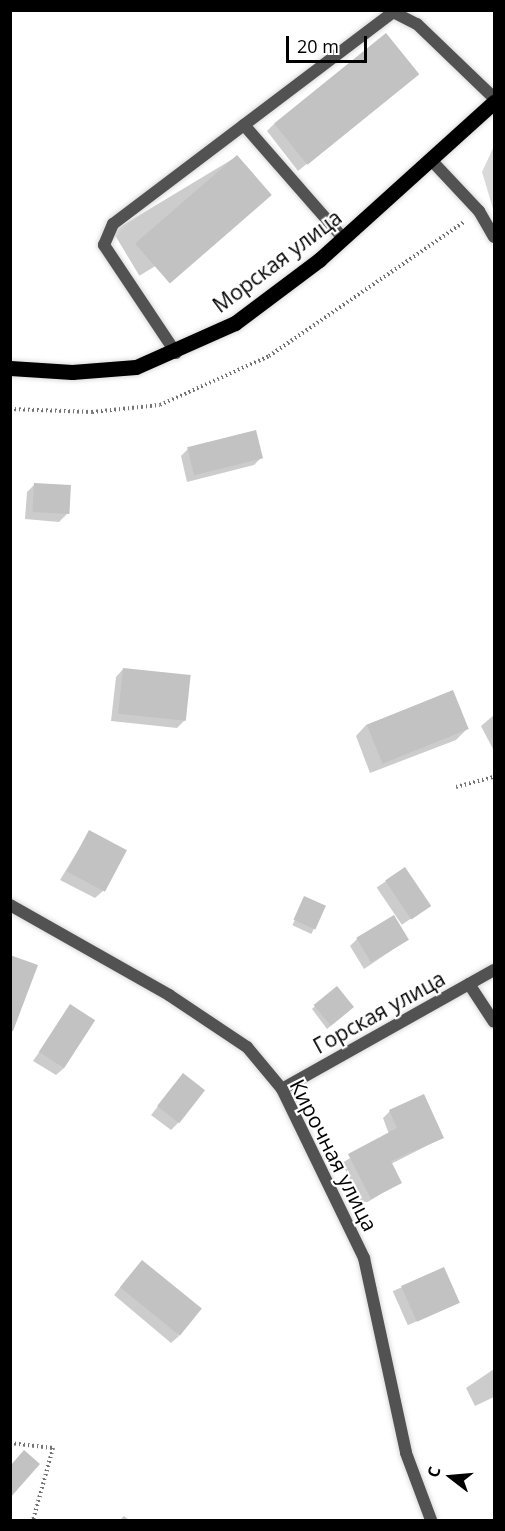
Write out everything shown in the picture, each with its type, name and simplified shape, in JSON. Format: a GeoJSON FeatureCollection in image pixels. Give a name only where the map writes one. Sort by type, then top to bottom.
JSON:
{"type":"FeatureCollection","features":[{"type":"Feature","properties":{"kind":"main road","name":"Морская улица"},"geometry":{"type":"LineString","coordinates":[[10,368],[72,372],[136,367],[176,353],[235,323],[343,238],[432,161],[495,100]]}},
{"type":"Feature","properties":{"kind":"street"},"geometry":{"type":"LineString","coordinates":[[176,353],[104,245],[106,232],[393,12],[417,24],[495,100]]}},
{"type":"Feature","properties":{"kind":"street"},"geometry":{"type":"LineString","coordinates":[[244,125],[343,238]]}},
{"type":"Feature","properties":{"kind":"street"},"geometry":{"type":"LineString","coordinates":[[432,161],[479,211],[495,237]]}},
{"type":"Feature","properties":{"kind":"street","name":"Кирочная улица"},"geometry":{"type":"LineString","coordinates":[[10,905],[169,994],[247,1047],[282,1089],[364,1258],[406,1453],[431,1521]]}},
{"type":"Feature","properties":{"kind":"street","name":"Горская улица"},"geometry":{"type":"LineString","coordinates":[[282,1089],[495,970]]}},
{"type":"Feature","properties":{"kind":"street"},"geometry":{"type":"LineString","coordinates":[[470,984],[495,1022]]}},
{"type":"Feature","properties":{"kind":"path"},"geometry":{"type":"LineString","coordinates":[[10,409],[92,412],[160,405],[216,382],[353,304],[479,211]]}},
{"type":"Feature","properties":{"kind":"path"},"geometry":{"type":"LineString","coordinates":[[456,787],[495,777]]}},
{"type":"Feature","properties":{"kind":"path"},"geometry":{"type":"LineString","coordinates":[[10,1443],[53,1448],[33,1521]]}},
{"type":"Feature","properties":{"kind":"shaded area"},"geometry":{"type":"Polygon","coordinates":[[[494,146],[494,212],[482,172],[494,146]]]}},
{"type":"Feature","properties":{"kind":"building"},"geometry":{"type":"Polygon","coordinates":[[[386,33],[419,74],[307,165],[274,124],[386,33]]]}},
{"type":"Feature","properties":{"kind":"building"},"geometry":{"type":"Polygon","coordinates":[[[237,155],[272,195],[170,284],[135,244],[237,155]]]}},
{"type":"Feature","properties":{"kind":"building"},"geometry":{"type":"Polygon","coordinates":[[[256,430],[263,458],[194,475],[187,447],[256,430]]]}},
{"type":"Feature","properties":{"kind":"building"},"geometry":{"type":"Polygon","coordinates":[[[34,483],[71,485],[69,514],[32,512],[34,483]]]}},
{"type":"Feature","properties":{"kind":"building"},"geometry":{"type":"Polygon","coordinates":[[[123,668],[191,675],[186,721],[118,714],[123,668]]]}},
{"type":"Feature","properties":{"kind":"building"},"geometry":{"type":"Polygon","coordinates":[[[453,690],[469,729],[383,764],[367,725],[453,690]]]}},
{"type":"Feature","properties":{"kind":"building"},"geometry":{"type":"Polygon","coordinates":[[[89,830],[127,850],[105,892],[67,871],[89,830]]]}},
{"type":"Feature","properties":{"kind":"building"},"geometry":{"type":"Polygon","coordinates":[[[405,867],[431,906],[411,919],[385,880],[405,867]]]}},
{"type":"Feature","properties":{"kind":"building"},"geometry":{"type":"Polygon","coordinates":[[[304,896],[326,906],[315,930],[293,920],[304,896]]]}},
{"type":"Feature","properties":{"kind":"building"},"geometry":{"type":"Polygon","coordinates":[[[394,915],[409,940],[371,963],[356,938],[394,915]]]}},
{"type":"Feature","properties":{"kind":"building"},"geometry":{"type":"Polygon","coordinates":[[[10,955],[38,965],[13,1031],[10,1031],[10,955]]]}},
{"type":"Feature","properties":{"kind":"building"},"geometry":{"type":"Polygon","coordinates":[[[337,986],[354,1007],[331,1026],[314,1005],[337,986]]]}},
{"type":"Feature","properties":{"kind":"building"},"geometry":{"type":"Polygon","coordinates":[[[70,1004],[95,1020],[64,1068],[39,1052],[70,1004]]]}},
{"type":"Feature","properties":{"kind":"building"},"geometry":{"type":"Polygon","coordinates":[[[183,1073],[205,1090],[179,1123],[157,1106],[183,1073]]]}},
{"type":"Feature","properties":{"kind":"building"},"geometry":{"type":"Polygon","coordinates":[[[424,1094],[444,1138],[391,1161],[402,1183],[371,1199],[348,1154],[397,1128],[389,1110],[424,1094]]]}},
{"type":"Feature","properties":{"kind":"building"},"geometry":{"type":"Polygon","coordinates":[[[142,1260],[202,1308],[180,1336],[120,1287],[142,1260]]]}},
{"type":"Feature","properties":{"kind":"building"},"geometry":{"type":"Polygon","coordinates":[[[444,1267],[460,1303],[417,1322],[401,1286],[444,1267]]]}},
{"type":"Feature","properties":{"kind":"building"},"geometry":{"type":"Polygon","coordinates":[[[24,1450],[40,1464],[10,1498],[10,1466],[24,1450]]]}}]}
